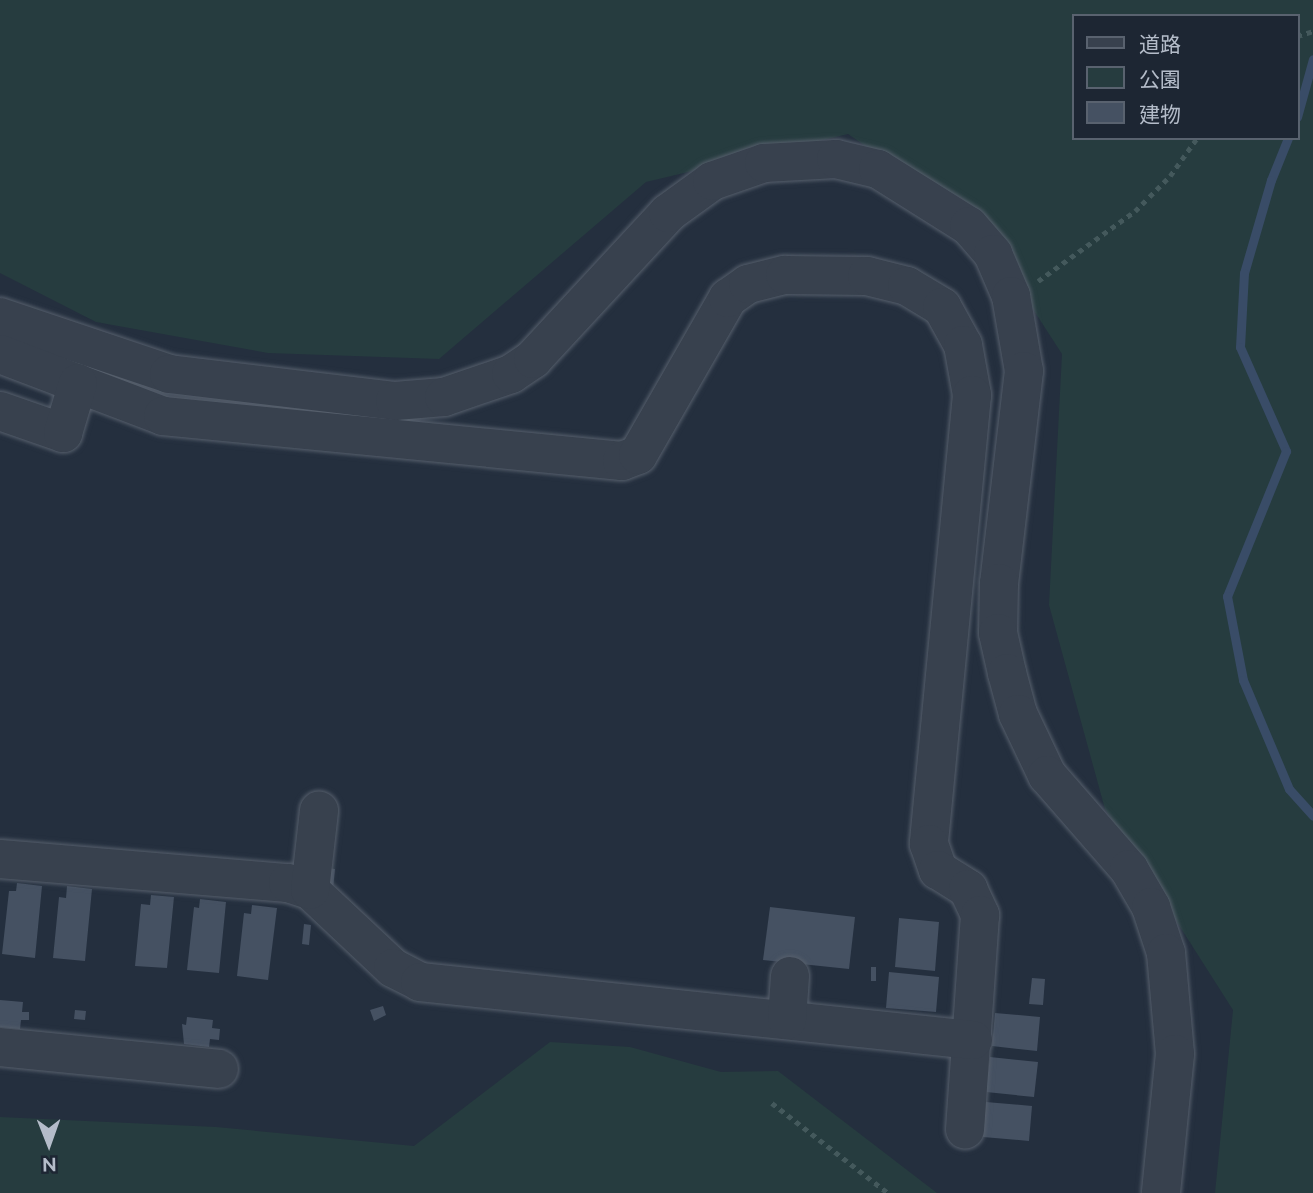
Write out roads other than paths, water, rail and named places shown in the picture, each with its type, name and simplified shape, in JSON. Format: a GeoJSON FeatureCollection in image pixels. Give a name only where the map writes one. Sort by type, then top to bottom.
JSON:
{"type":"FeatureCollection","features":[{"type":"Feature","properties":{"kind":"street"},"geometry":{"type":"LineString","coordinates":[[0,317],[169,374],[395,401],[444,397],[500,379],[533,359],[668,213],[712,181],[764,163],[836,159],[878,169],[969,226],[993,254],[1012,296],[1024,371],[1005,512],[998,633],[1018,714],[1047,775],[1129,869],[1151,907],[1166,953],[1175,1054],[1161,1193]]}},
{"type":"Feature","properties":{"kind":"street"},"geometry":{"type":"LineString","coordinates":[[0,354],[163,416],[354,450],[622,461],[638,472],[728,299],[748,284],[785,275],[867,276],[926,296],[953,322],[963,345],[972,395],[929,844],[939,870],[968,889],[980,915],[965,1129]]}},
{"type":"Feature","properties":{"kind":"street"},"geometry":{"type":"LineString","coordinates":[[0,411],[63,433],[78,383]]}},
{"type":"Feature","properties":{"kind":"street"},"geometry":{"type":"LineString","coordinates":[[310,890],[319,811]]}},
{"type":"Feature","properties":{"kind":"street"},"geometry":{"type":"LineString","coordinates":[[0,859],[288,883],[310,890],[393,968],[420,982],[973,1040]]}},
{"type":"Feature","properties":{"kind":"street"},"geometry":{"type":"LineString","coordinates":[[787,1020],[790,976]]}},
{"type":"Feature","properties":{"kind":"street"},"geometry":{"type":"LineString","coordinates":[[0,1047],[219,1069]]}},
{"type":"Feature","properties":{"kind":"waterway"},"geometry":{"type":"LineString","coordinates":[[1299,110],[1313,59]]}},
{"type":"Feature","properties":{"kind":"waterway"},"geometry":{"type":"LineString","coordinates":[[1287,140],[1271,180],[1244,273],[1240,347],[1286,451],[1227,596],[1243,680],[1289,789],[1313,816]]}}]}
